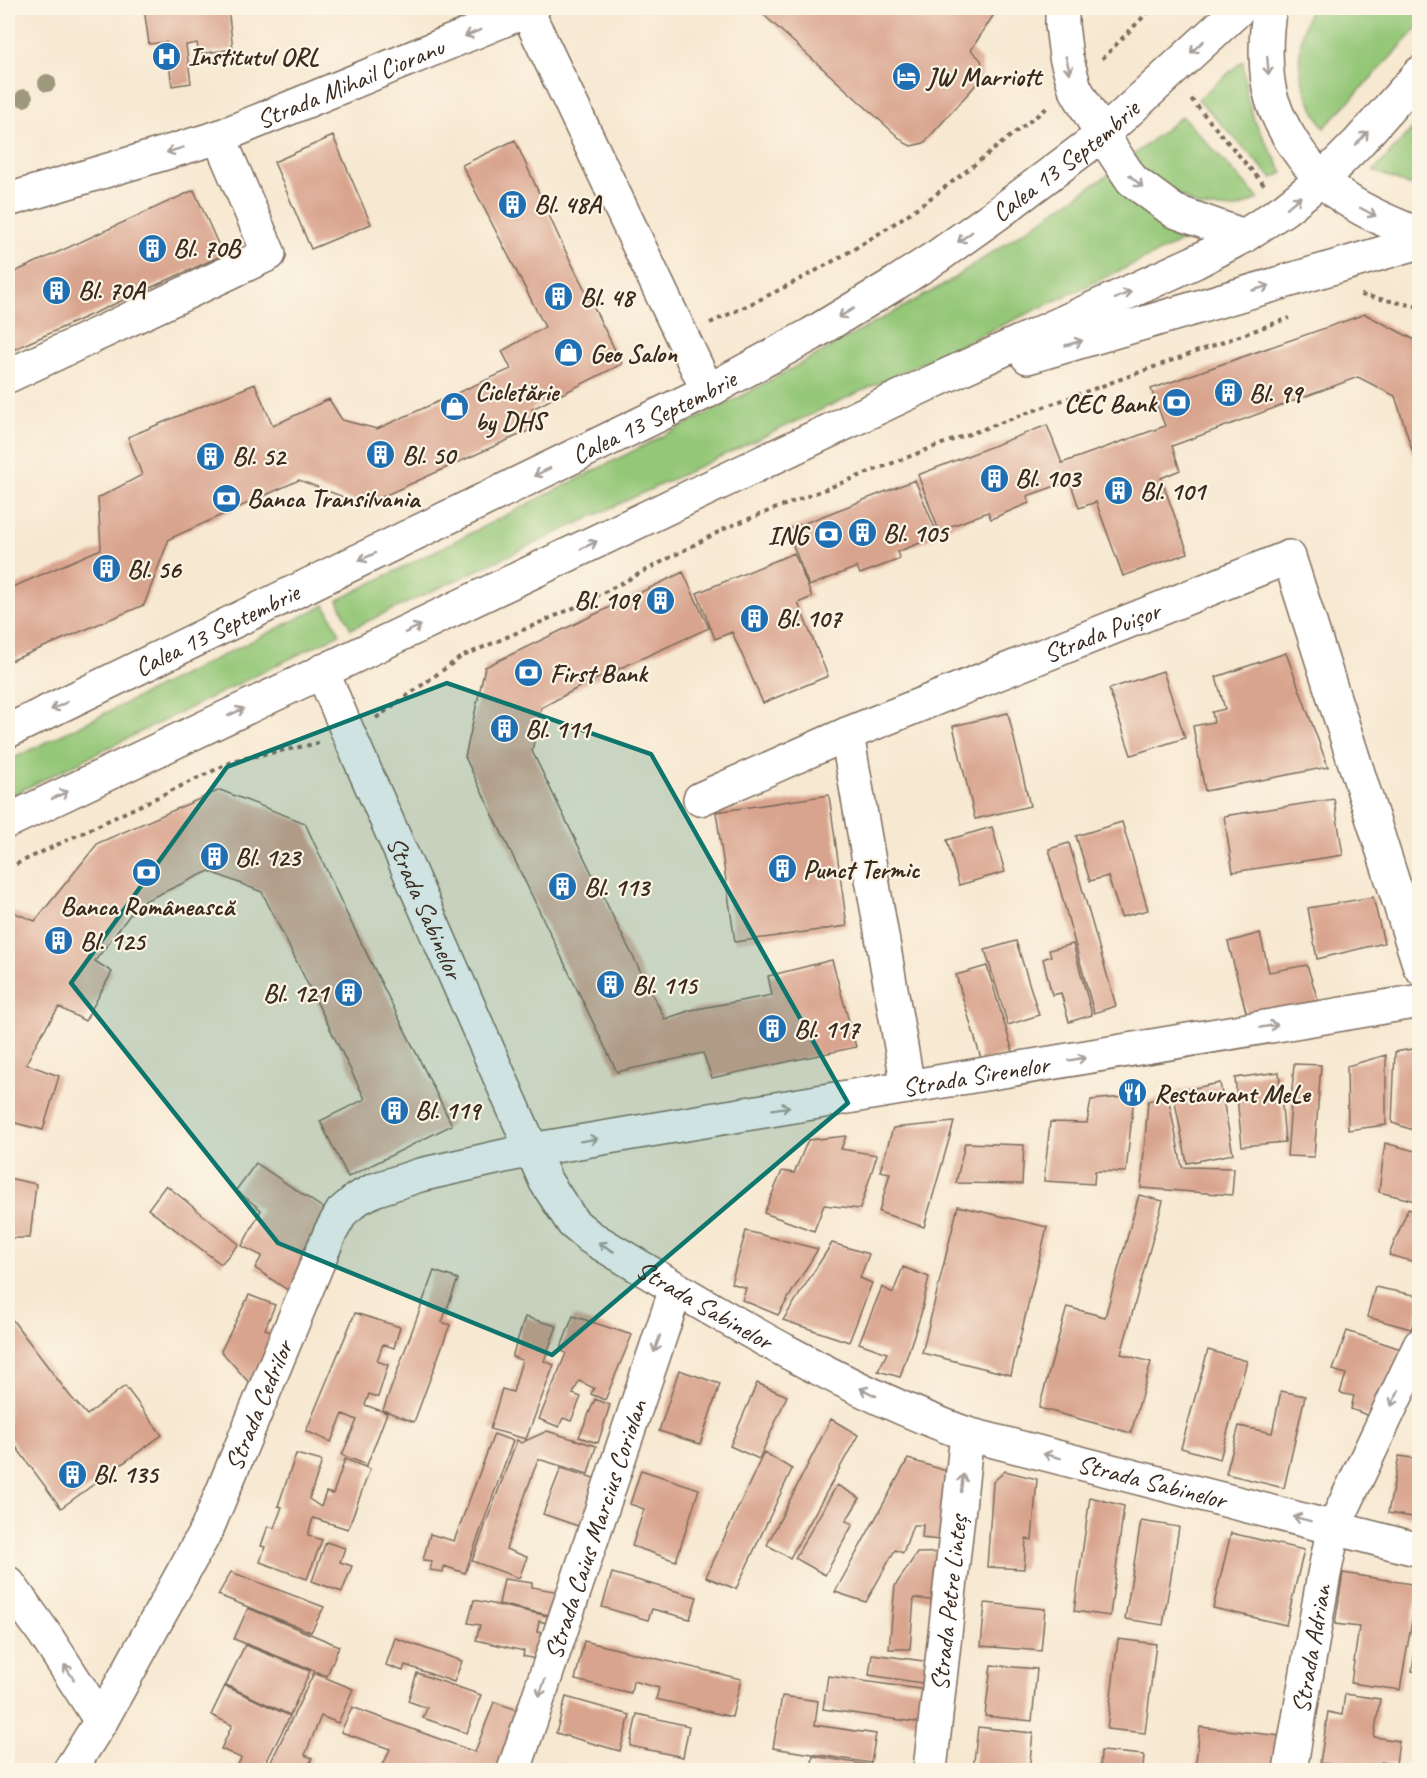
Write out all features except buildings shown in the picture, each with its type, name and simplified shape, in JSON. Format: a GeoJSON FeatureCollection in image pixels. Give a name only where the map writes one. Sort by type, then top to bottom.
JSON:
{"type":"FeatureCollection","features":[{"type":"Feature","properties":{"kind":"street"},"geometry":{"type":"LineString","coordinates":[[1062,8],[1066,57],[1075,88],[1102,135],[1132,180],[1174,211],[1244,236]]}},
{"type":"Feature","properties":{"kind":"street","name":"Calea 13 Septembrie"},"geometry":{"type":"LineString","coordinates":[[8,731],[708,391],[812,334],[938,256],[1102,135],[1240,8]]}},
{"type":"Feature","properties":{"kind":"street"},"geometry":{"type":"LineString","coordinates":[[1270,8],[1267,21],[1267,60],[1271,98],[1287,134],[1321,180],[1348,201],[1419,235]]}},
{"type":"Feature","properties":{"kind":"street","name":"Strada Mihail Cioranu"},"geometry":{"type":"LineString","coordinates":[[8,200],[219,137],[530,9],[708,391]]}},
{"type":"Feature","properties":{"kind":"street"},"geometry":{"type":"LineString","coordinates":[[8,821],[917,389],[1194,262],[1244,236],[1285,209],[1321,180],[1358,143],[1419,73]]}},
{"type":"Feature","properties":{"kind":"street"},"geometry":{"type":"LineString","coordinates":[[8,376],[269,254],[219,137]]}},
{"type":"Feature","properties":{"kind":"street"},"geometry":{"type":"LineString","coordinates":[[917,389],[1419,242]]}},
{"type":"Feature","properties":{"kind":"street","name":"Strada Puișor"},"geometry":{"type":"LineString","coordinates":[[847,734],[1289,557],[1419,967]]}},
{"type":"Feature","properties":{"kind":"street","name":"Strada Sabinelor"},"geometry":{"type":"LineString","coordinates":[[322,671],[546,1182],[573,1223],[590,1237],[771,1344],[918,1417],[967,1434],[1419,1550]]}},
{"type":"Feature","properties":{"kind":"street"},"geometry":{"type":"LineString","coordinates":[[700,799],[847,734],[908,1087]]}},
{"type":"Feature","properties":{"kind":"street","name":"Strada Sirenelor"},"geometry":{"type":"LineString","coordinates":[[531,1150],[1419,1001]]}},
{"type":"Feature","properties":{"kind":"street","name":"Strada Cedrilor"},"geometry":{"type":"LineString","coordinates":[[70,1770],[101,1721],[207,1529],[330,1233],[342,1212],[357,1199],[374,1190],[420,1175],[531,1150]]}},
{"type":"Feature","properties":{"kind":"street","name":"Strada Caius Marcius Coriolan"},"geometry":{"type":"LineString","coordinates":[[514,1770],[676,1288]]}},
{"type":"Feature","properties":{"kind":"street","name":"Strada Adrian"},"geometry":{"type":"LineString","coordinates":[[1290,1770],[1334,1527],[1419,1345]]}},
{"type":"Feature","properties":{"kind":"street","name":"Strada Petre Linteș"},"geometry":{"type":"LineString","coordinates":[[930,1770],[967,1434]]}},
{"type":"Feature","properties":{"kind":"street"},"geometry":{"type":"LineString","coordinates":[[8,1583],[44,1633],[101,1721]]}},
{"type":"Feature","properties":{"kind":"path"},"geometry":{"type":"LineString","coordinates":[[682,335],[758,301],[889,227],[1075,88],[1152,8]]}},
{"type":"Feature","properties":{"kind":"path"},"geometry":{"type":"LineString","coordinates":[[1169,74],[1285,209]]}},
{"type":"Feature","properties":{"kind":"path"},"geometry":{"type":"LineString","coordinates":[[1357,294],[1419,307]]}},
{"type":"Feature","properties":{"kind":"path"},"geometry":{"type":"LineString","coordinates":[[8,868],[236,760],[350,737],[461,657],[578,606],[728,527],[939,445],[1291,318]]}},
{"type":"Feature","properties":{"kind":"highlighted area"},"geometry":{"type":"Polygon","coordinates":[[[447,683],[651,754],[848,1103],[552,1355],[278,1243],[71,983],[227,767],[447,683]]]}},
{"type":"Feature","properties":{"kind":"green space"},"geometry":{"type":"Polygon","coordinates":[[[1310,8],[1419,8],[1419,27],[1324,128],[1308,97],[1300,70],[1301,41],[1310,8]]]}},
{"type":"Feature","properties":{"kind":"green space"},"geometry":{"type":"Polygon","coordinates":[[[1243,61],[1247,96],[1254,120],[1283,173],[1272,178],[1198,99],[1243,61]]]}},
{"type":"Feature","properties":{"kind":"green space"},"geometry":{"type":"Polygon","coordinates":[[[1182,116],[1259,199],[1235,209],[1199,207],[1148,176],[1132,156],[1182,116]]]}},
{"type":"Feature","properties":{"kind":"green space"},"geometry":{"type":"Polygon","coordinates":[[[1419,121],[1419,186],[1408,185],[1374,171],[1419,121]]]}},
{"type":"Feature","properties":{"kind":"green space"},"geometry":{"type":"Polygon","coordinates":[[[1114,171],[1196,235],[351,629],[338,600],[738,398],[945,284],[1114,171]]]}},
{"type":"Feature","properties":{"kind":"green space"},"geometry":{"type":"Polygon","coordinates":[[[325,605],[340,634],[8,797],[8,761],[325,605]]]}},
{"type":"Feature","properties":{"kind":"place","name":"Institutul ORL"},"geometry":{"type":"Point","coordinates":[167,56]}},
{"type":"Feature","properties":{"kind":"place","name":"JW Marriott"},"geometry":{"type":"Point","coordinates":[906,76]}},
{"type":"Feature","properties":{"kind":"place","name":"Bl. 48A"},"geometry":{"type":"Point","coordinates":[513,204]}},
{"type":"Feature","properties":{"kind":"place","name":"Bl. 70B"},"geometry":{"type":"Point","coordinates":[152,248]}},
{"type":"Feature","properties":{"kind":"place","name":"Bl. 70A"},"geometry":{"type":"Point","coordinates":[57,290]}},
{"type":"Feature","properties":{"kind":"place","name":"Bl. 48"},"geometry":{"type":"Point","coordinates":[559,297]}},
{"type":"Feature","properties":{"kind":"place","name":"Geo Salon"},"geometry":{"type":"Point","coordinates":[569,353]}},
{"type":"Feature","properties":{"kind":"place","name":"Bl. 99"},"geometry":{"type":"Point","coordinates":[1228,393]}},
{"type":"Feature","properties":{"kind":"place","name":"CEC Bank"},"geometry":{"type":"Point","coordinates":[1177,403]}},
{"type":"Feature","properties":{"kind":"place","name":"Cicletărie by DHS"},"geometry":{"type":"Point","coordinates":[454,406]}},
{"type":"Feature","properties":{"kind":"place","name":"Bl. 50"},"geometry":{"type":"Point","coordinates":[381,455]}},
{"type":"Feature","properties":{"kind":"place","name":"Bl. 52"},"geometry":{"type":"Point","coordinates":[211,456]}},
{"type":"Feature","properties":{"kind":"place","name":"Bl. 103"},"geometry":{"type":"Point","coordinates":[994,478]}},
{"type":"Feature","properties":{"kind":"place","name":"Bl. 101"},"geometry":{"type":"Point","coordinates":[1119,491]}},
{"type":"Feature","properties":{"kind":"place","name":"Banca Transilvania"},"geometry":{"type":"Point","coordinates":[226,498]}},
{"type":"Feature","properties":{"kind":"place","name":"Bl. 105"},"geometry":{"type":"Point","coordinates":[862,533]}},
{"type":"Feature","properties":{"kind":"place","name":"ING"},"geometry":{"type":"Point","coordinates":[829,535]}},
{"type":"Feature","properties":{"kind":"place","name":"Bl. 56"},"geometry":{"type":"Point","coordinates":[106,569]}},
{"type":"Feature","properties":{"kind":"place","name":"Bl. 109"},"geometry":{"type":"Point","coordinates":[660,600]}},
{"type":"Feature","properties":{"kind":"place","name":"Bl. 107"},"geometry":{"type":"Point","coordinates":[755,618]}},
{"type":"Feature","properties":{"kind":"place","name":"First Bank"},"geometry":{"type":"Point","coordinates":[529,673]}},
{"type":"Feature","properties":{"kind":"place","name":"Bl. 111"},"geometry":{"type":"Point","coordinates":[504,729]}},
{"type":"Feature","properties":{"kind":"place","name":"Bl. 123"},"geometry":{"type":"Point","coordinates":[214,857]}},
{"type":"Feature","properties":{"kind":"place","name":"Punct Termic"},"geometry":{"type":"Point","coordinates":[782,869]}},
{"type":"Feature","properties":{"kind":"place","name":"Banca Românească"},"geometry":{"type":"Point","coordinates":[147,872]}},
{"type":"Feature","properties":{"kind":"place","name":"Bl. 113"},"geometry":{"type":"Point","coordinates":[563,887]}},
{"type":"Feature","properties":{"kind":"place","name":"Bl. 125"},"geometry":{"type":"Point","coordinates":[59,941]}},
{"type":"Feature","properties":{"kind":"place","name":"Bl. 115"},"geometry":{"type":"Point","coordinates":[611,985]}},
{"type":"Feature","properties":{"kind":"place","name":"Bl. 121"},"geometry":{"type":"Point","coordinates":[349,993]}},
{"type":"Feature","properties":{"kind":"place","name":"Bl. 117"},"geometry":{"type":"Point","coordinates":[773,1029]}},
{"type":"Feature","properties":{"kind":"place","name":"Restaurant MeLe"},"geometry":{"type":"Point","coordinates":[1133,1093]}},
{"type":"Feature","properties":{"kind":"place","name":"Bl. 119"},"geometry":{"type":"Point","coordinates":[394,1110]}},
{"type":"Feature","properties":{"kind":"place","name":"Bl. 135"},"geometry":{"type":"Point","coordinates":[72,1474]}}]}
